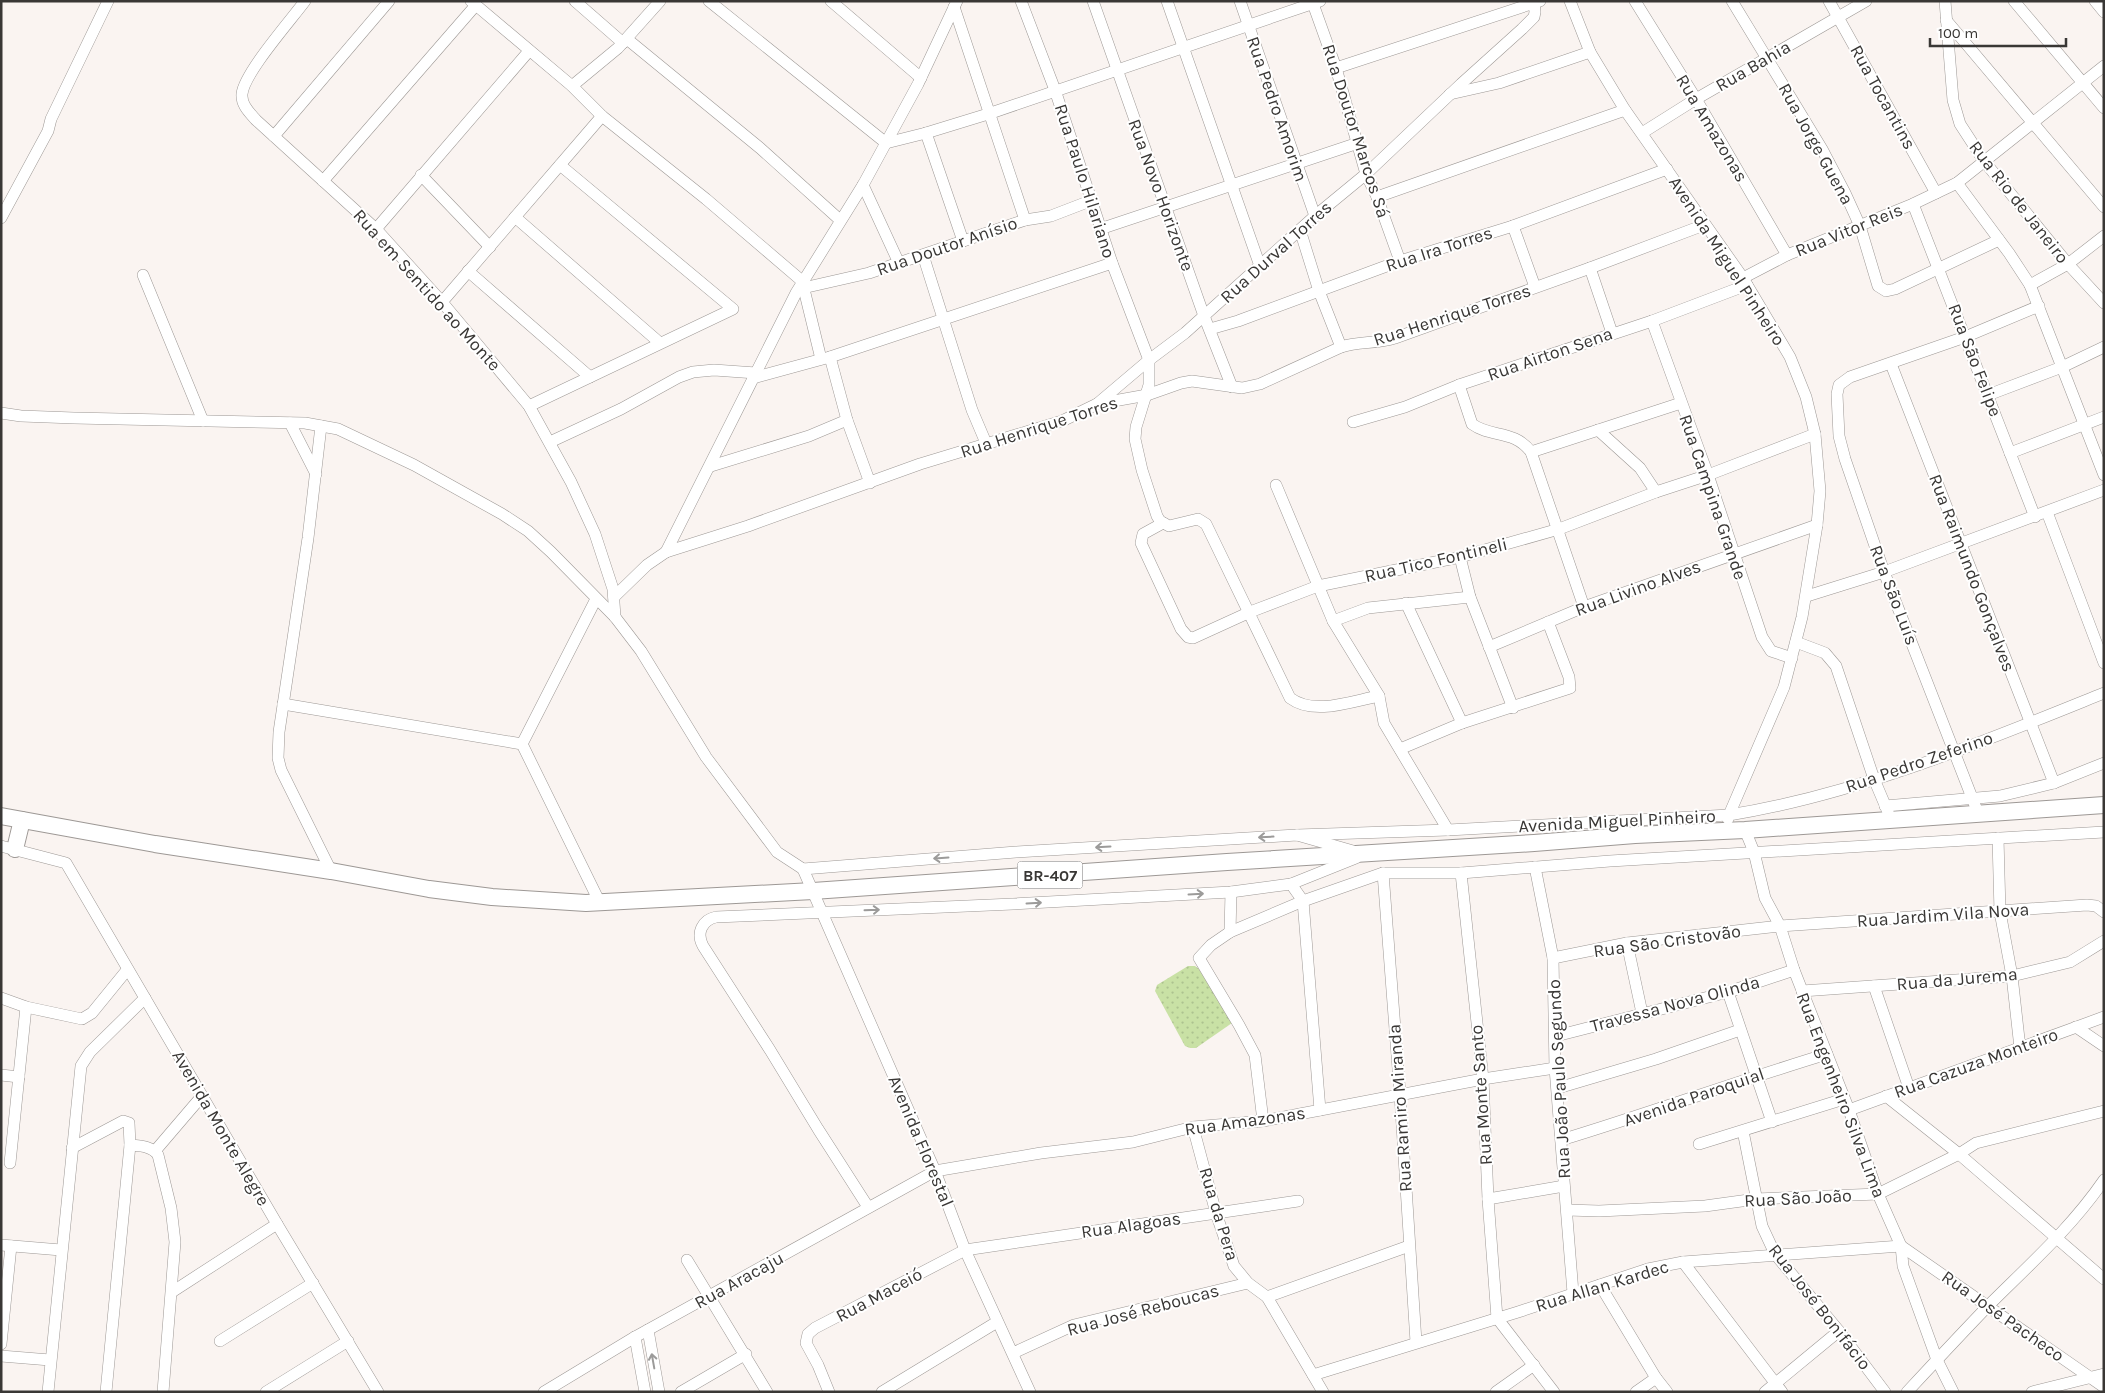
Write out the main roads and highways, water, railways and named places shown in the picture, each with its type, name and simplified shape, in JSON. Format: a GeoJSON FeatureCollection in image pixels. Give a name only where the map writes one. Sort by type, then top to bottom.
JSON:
{"type":"FeatureCollection","features":[{"type":"Feature","properties":{"kind":"highway","name":"BR-407"},"geometry":{"type":"LineString","coordinates":[[1,816],[155,844],[331,871],[458,894],[540,902],[600,903],[813,891],[1364,854],[1727,823],[1746,830],[1888,812],[1975,806],[2104,805]]}},
{"type":"Feature","properties":{"kind":"highway"},"geometry":{"type":"LineString","coordinates":[[8,848],[22,820]]}}]}
